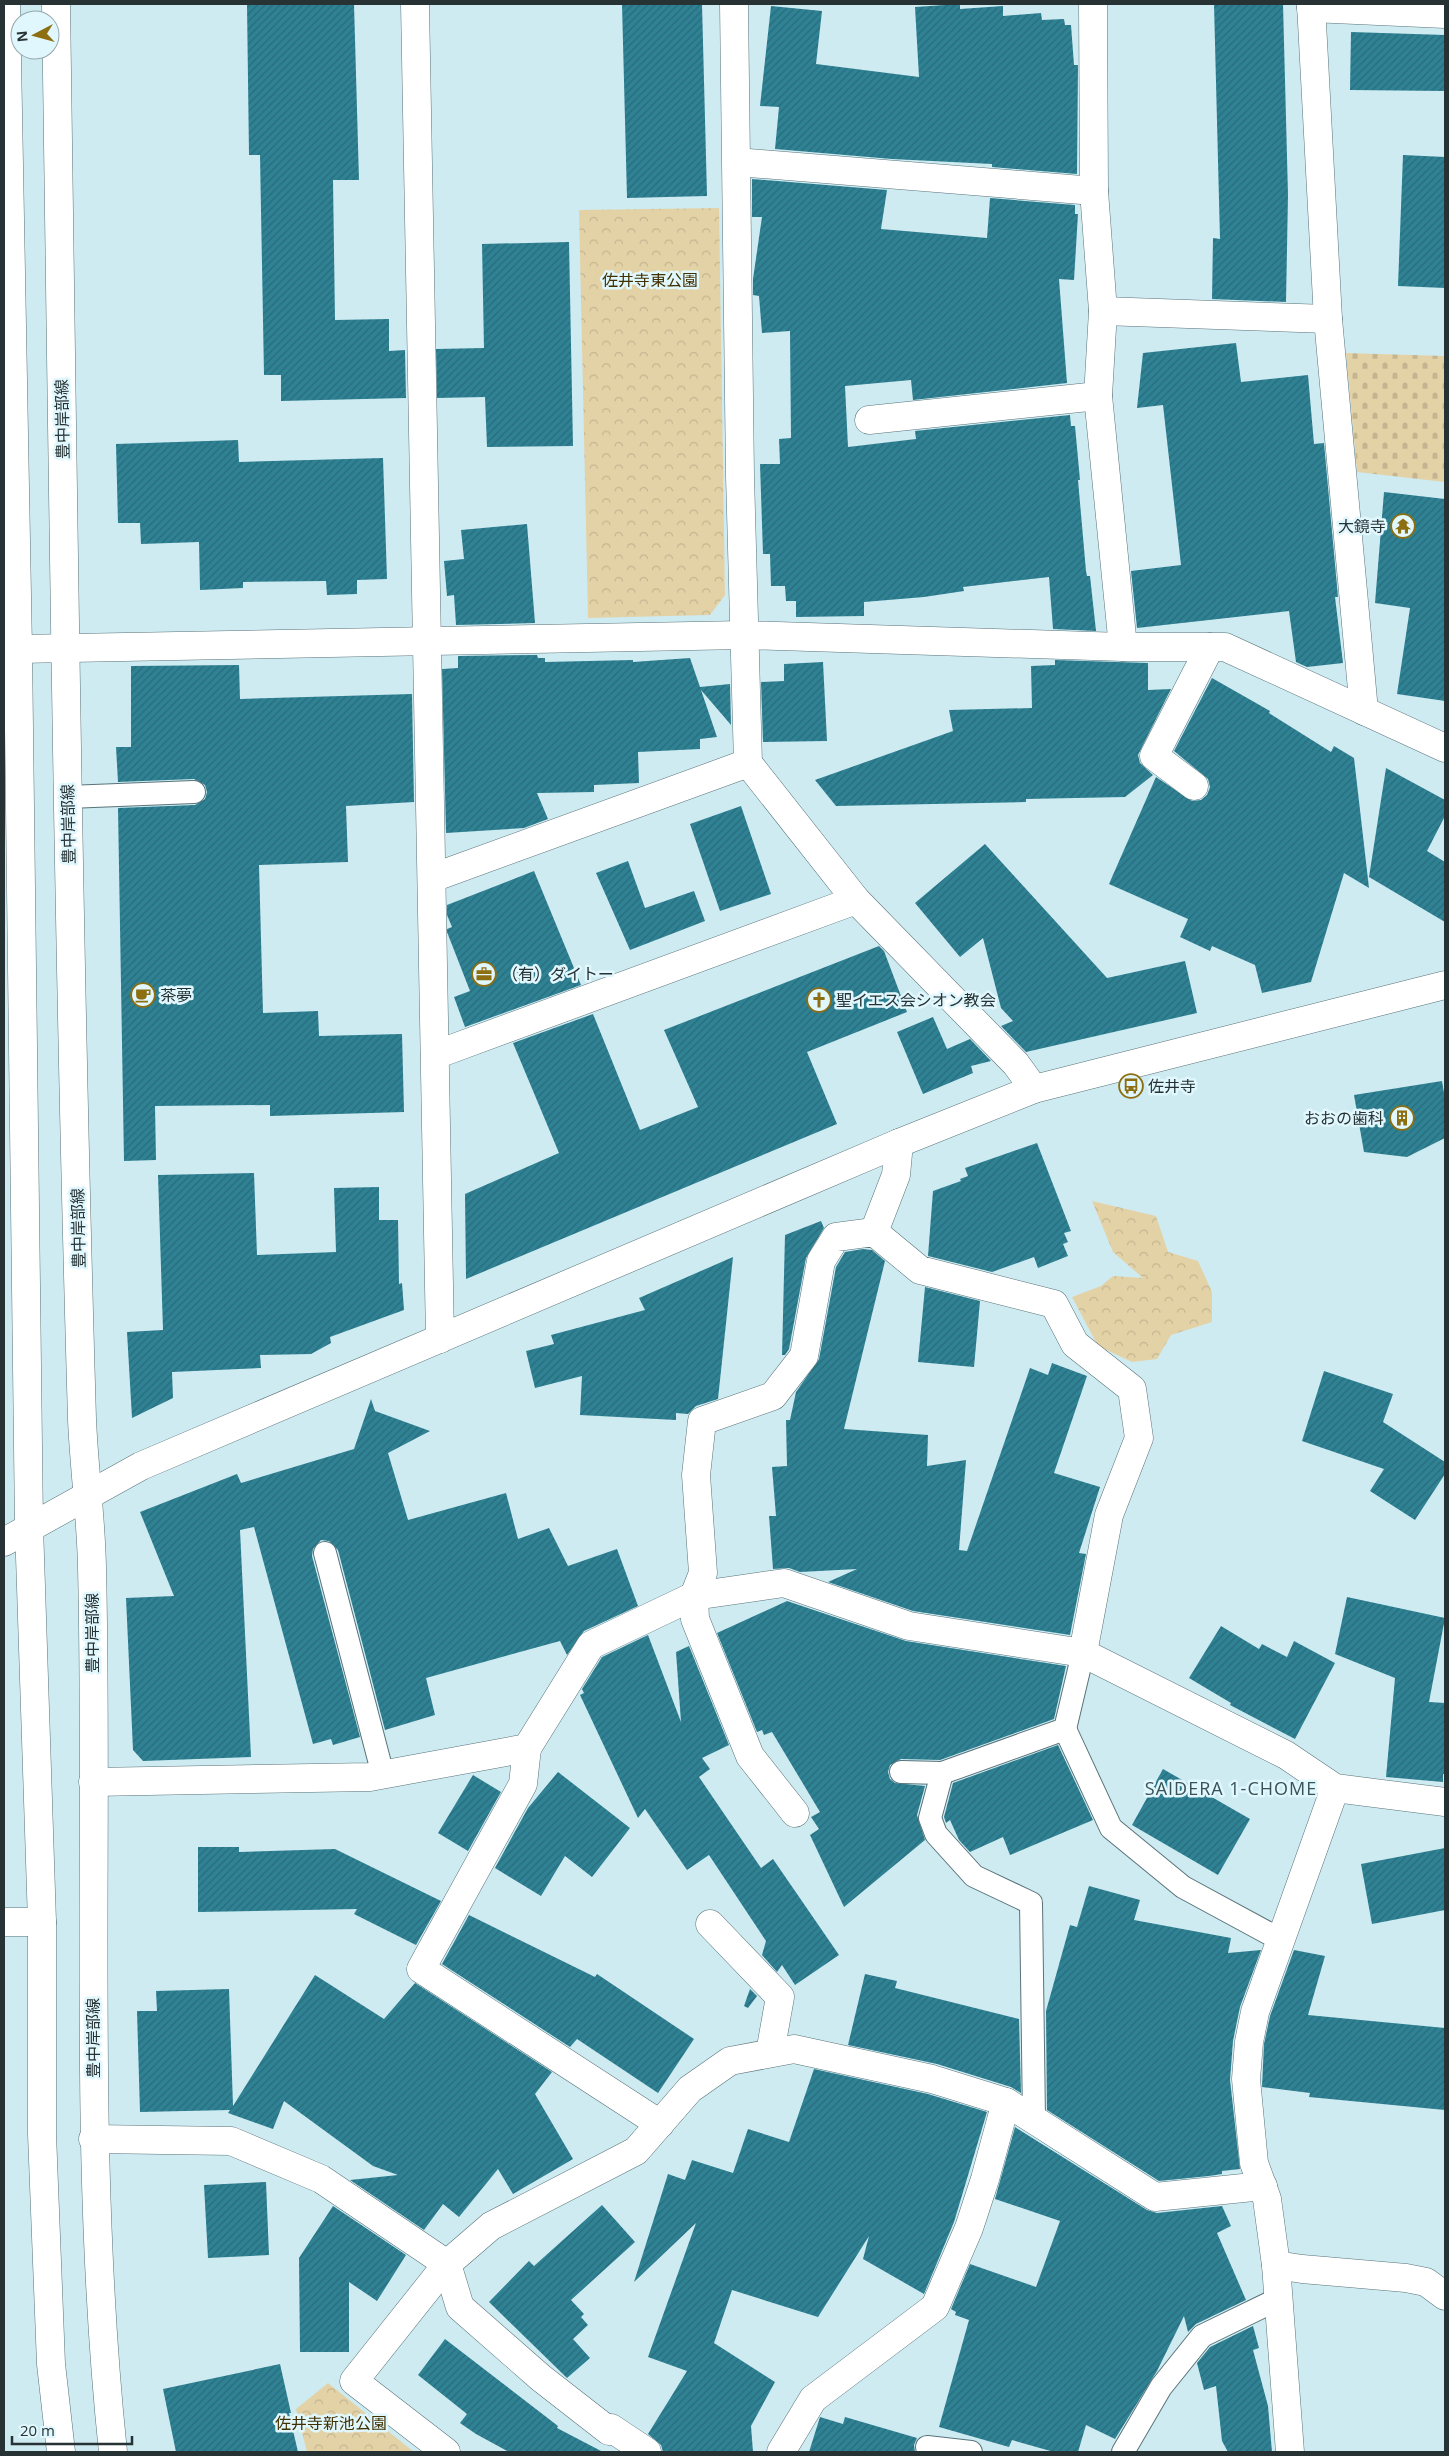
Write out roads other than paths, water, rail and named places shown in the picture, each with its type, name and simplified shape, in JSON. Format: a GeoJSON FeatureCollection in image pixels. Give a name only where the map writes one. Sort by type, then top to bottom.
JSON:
{"type":"FeatureCollection","features":[{"type":"Feature","properties":{"kind":"street"},"geometry":{"type":"LineString","coordinates":[[6,4],[8,278],[18,649],[29,1526],[42,1922],[42,2134],[51,2364],[61,2452]]}},
{"type":"Feature","properties":{"kind":"street","name":"豊中岸部線"},"geometry":{"type":"LineString","coordinates":[[56,4],[64,647],[82,1428],[92,1561],[93,2139],[103,2354],[113,2452]]}},
{"type":"Feature","properties":{"kind":"street"},"geometry":{"type":"LineString","coordinates":[[415,4],[425,640],[432,878],[440,1339]]}},
{"type":"Feature","properties":{"kind":"street"},"geometry":{"type":"LineString","coordinates":[[734,4],[744,635],[748,763],[856,900],[1016,1064],[1034,1089]]}},
{"type":"Feature","properties":{"kind":"street"},"geometry":{"type":"LineString","coordinates":[[1092,4],[1094,191],[1103,312],[1098,396],[1123,647]]}},
{"type":"Feature","properties":{"kind":"street"},"geometry":{"type":"LineString","coordinates":[[1364,711],[1328,319],[1311,6],[1445,14]]}},
{"type":"Feature","properties":{"kind":"street"},"geometry":{"type":"LineString","coordinates":[[737,162],[1094,191]]}},
{"type":"Feature","properties":{"kind":"street"},"geometry":{"type":"LineString","coordinates":[[1103,312],[1328,319]]}},
{"type":"Feature","properties":{"kind":"street"},"geometry":{"type":"LineString","coordinates":[[869,420],[1098,396]]}},
{"type":"Feature","properties":{"kind":"street"},"geometry":{"type":"LineString","coordinates":[[18,649],[744,635],[1123,647],[1226,648],[1445,748]]}},
{"type":"Feature","properties":{"kind":"street"},"geometry":{"type":"LineString","coordinates":[[1194,786],[1154,756],[1210,647]]}},
{"type":"Feature","properties":{"kind":"street"},"geometry":{"type":"LineString","coordinates":[[432,878],[748,763]]}},
{"type":"Feature","properties":{"kind":"street"},"geometry":{"type":"LineString","coordinates":[[435,1054],[856,900]]}},
{"type":"Feature","properties":{"kind":"street"},"geometry":{"type":"LineString","coordinates":[[4,1542],[29,1526],[141,1466],[899,1142],[1034,1089],[1445,985]]}},
{"type":"Feature","properties":{"kind":"street"},"geometry":{"type":"LineString","coordinates":[[874,1232],[896,1175],[899,1142]]}},
{"type":"Feature","properties":{"kind":"street"},"geometry":{"type":"LineString","coordinates":[[795,1812],[750,1756],[695,1619],[694,1596],[703,1573],[696,1475],[702,1421],[773,1396],[804,1356],[821,1261],[836,1237],[874,1232],[920,1270],[1054,1304],[1075,1344],[1132,1389],[1139,1438],[1109,1515],[1083,1653]]}},
{"type":"Feature","properties":{"kind":"street"},"geometry":{"type":"LineString","coordinates":[[660,2124],[421,1969],[523,1784],[527,1748],[591,1645],[694,1596],[784,1583],[909,1626],[1083,1653],[1286,1755],[1335,1788],[1445,1802]]}},
{"type":"Feature","properties":{"kind":"street"},"geometry":{"type":"LineString","coordinates":[[93,1782],[370,1778],[527,1748]]}},
{"type":"Feature","properties":{"kind":"street"},"geometry":{"type":"LineString","coordinates":[[1290,2452],[1276,2265],[1267,2199],[1254,2163],[1246,2079],[1249,2042],[1256,2012],[1335,1788]]}},
{"type":"Feature","properties":{"kind":"street"},"geometry":{"type":"LineString","coordinates":[[4,1922],[42,1922]]}},
{"type":"Feature","properties":{"kind":"street"},"geometry":{"type":"LineString","coordinates":[[710,1924],[780,1997],[770,2053]]}},
{"type":"Feature","properties":{"kind":"street"},"geometry":{"type":"LineString","coordinates":[[446,2452],[354,2380],[447,2264],[491,2226],[636,2151],[690,2089],[730,2061],[794,2049],[932,2079],[1006,2102],[1155,2197],[1263,2186]]}},
{"type":"Feature","properties":{"kind":"street"},"geometry":{"type":"LineString","coordinates":[[781,2452],[814,2399],[935,2307],[969,2228],[1006,2102]]}},
{"type":"Feature","properties":{"kind":"street"},"geometry":{"type":"LineString","coordinates":[[93,2139],[231,2141],[321,2179],[447,2264],[460,2307],[541,2378],[578,2407],[609,2431],[611,2428],[647,2452]]}},
{"type":"Feature","properties":{"kind":"street"},"geometry":{"type":"LineString","coordinates":[[1276,2265],[1406,2278],[1426,2282],[1445,2296]]}},
{"type":"Feature","properties":{"kind":"lane"},"geometry":{"type":"LineString","coordinates":[[68,797],[194,792]]}},
{"type":"Feature","properties":{"kind":"lane"},"geometry":{"type":"LineString","coordinates":[[325,1553],[383,1775]]}},
{"type":"Feature","properties":{"kind":"lane"},"geometry":{"type":"LineString","coordinates":[[1083,1653],[1065,1729],[1110,1828],[1183,1887],[1281,1940]]}},
{"type":"Feature","properties":{"kind":"lane"},"geometry":{"type":"LineString","coordinates":[[901,1772],[942,1773],[1065,1729]]}},
{"type":"Feature","properties":{"kind":"lane"},"geometry":{"type":"LineString","coordinates":[[942,1773],[930,1818],[936,1834],[974,1876],[1030,1903],[1034,2119]]}},
{"type":"Feature","properties":{"kind":"lane"},"geometry":{"type":"LineString","coordinates":[[1123,2452],[1161,2387],[1202,2336],[1278,2299]]}},
{"type":"Feature","properties":{"kind":"lane"},"geometry":{"type":"LineString","coordinates":[[927,2447],[971,2452]]}},
{"type":"Feature","properties":{"kind":"place","name":"大鏡寺"},"geometry":{"type":"Point","coordinates":[1403,526]}},
{"type":"Feature","properties":{"kind":"place","name":"（有）ダイトー"},"geometry":{"type":"Point","coordinates":[484,974]}},
{"type":"Feature","properties":{"kind":"place","name":"茶夢"},"geometry":{"type":"Point","coordinates":[143,995]}},
{"type":"Feature","properties":{"kind":"place","name":"聖イエス会シオン教会"},"geometry":{"type":"Point","coordinates":[819,1000]}},
{"type":"Feature","properties":{"kind":"place","name":"佐井寺"},"geometry":{"type":"Point","coordinates":[1131,1086]}},
{"type":"Feature","properties":{"kind":"place","name":"おおの歯科"},"geometry":{"type":"Point","coordinates":[1402,1118]}},
{"type":"Feature","properties":{"kind":"district","name":"SAIDERA 1-CHOME"},"geometry":{"type":"Point","coordinates":[1231,1788]}},
{"type":"Feature","properties":{"kind":"park label","name":"佐井寺東公園"},"geometry":{"type":"Point","coordinates":[650,280]}},
{"type":"Feature","properties":{"kind":"park label","name":"佐井寺新池公園"},"geometry":{"type":"Point","coordinates":[331,2423]}}]}
